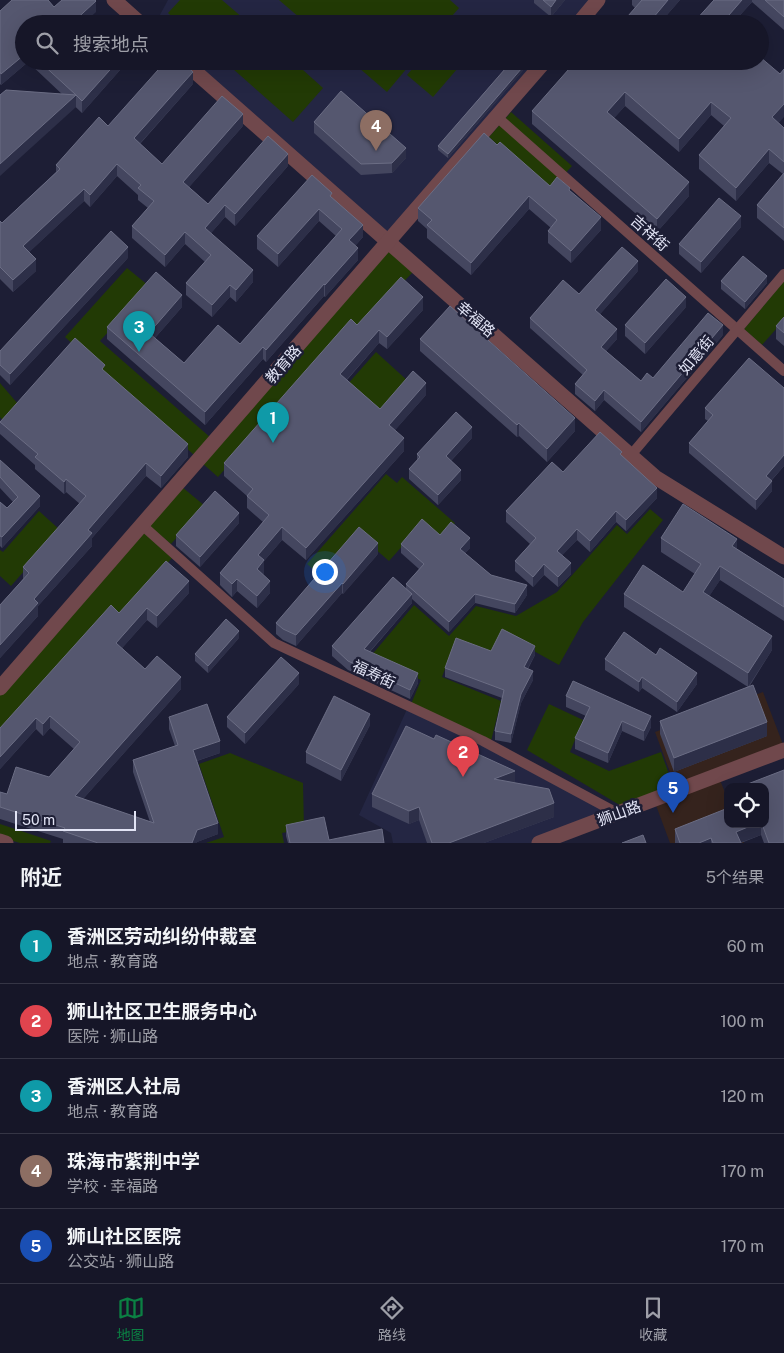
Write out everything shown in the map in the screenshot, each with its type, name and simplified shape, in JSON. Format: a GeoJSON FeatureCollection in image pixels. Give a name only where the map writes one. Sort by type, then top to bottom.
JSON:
{"type":"FeatureCollection","features":[{"type":"Feature","properties":{"kind":"street"},"geometry":{"type":"LineString","coordinates":[[114,0],[131,15]]}},
{"type":"Feature","properties":{"kind":"street"},"geometry":{"type":"LineString","coordinates":[[586,15],[598,0]]}},
{"type":"Feature","properties":{"kind":"street","name":"幸福路"},"geometry":{"type":"LineString","coordinates":[[193,70],[654,476],[784,557]]}},
{"type":"Feature","properties":{"kind":"street","name":"教育路"},"geometry":{"type":"LineString","coordinates":[[0,688],[537,70]]}},
{"type":"Feature","properties":{"kind":"street","name":"狮山路"},"geometry":{"type":"LineString","coordinates":[[539,843],[784,750]]}},
{"type":"Feature","properties":{"kind":"street"},"geometry":{"type":"LineString","coordinates":[[0,841],[6,843]]}},
{"type":"Feature","properties":{"kind":"lane","name":"吉祥街"},"geometry":{"type":"LineString","coordinates":[[497,117],[784,371]]}},
{"type":"Feature","properties":{"kind":"lane","name":"如意街"},"geometry":{"type":"LineString","coordinates":[[631,456],[784,274]]}},
{"type":"Feature","properties":{"kind":"lane","name":"福寿街"},"geometry":{"type":"LineString","coordinates":[[142,525],[274,643],[483,741],[619,814]]}},
{"type":"Feature","properties":{"kind":"shaded area"},"geometry":{"type":"Polygon","coordinates":[[[168,0],[596,0],[583,15],[160,15],[168,0]]]}},
{"type":"Feature","properties":{"kind":"shaded area"},"geometry":{"type":"Polygon","coordinates":[[[196,70],[535,70],[388,240],[196,70]]]}},
{"type":"Feature","properties":{"kind":"shaded area"},"geometry":{"type":"Polygon","coordinates":[[[763,692],[784,747],[718,775],[724,790],[724,828],[738,828],[744,843],[670,843],[654,800],[677,791],[655,732],[763,692]]]}},
{"type":"Feature","properties":{"kind":"shaded area"},"geometry":{"type":"Polygon","coordinates":[[[408,707],[619,813],[538,843],[393,843],[391,833],[359,815],[408,707]]]}},
{"type":"Feature","properties":{"kind":"green space"},"geometry":{"type":"Polygon","coordinates":[[[180,0],[222,0],[240,15],[170,15],[168,13],[180,0]]]}},
{"type":"Feature","properties":{"kind":"green space"},"geometry":{"type":"Polygon","coordinates":[[[279,0],[450,0],[459,8],[453,15],[296,15],[279,0]]]}},
{"type":"Feature","properties":{"kind":"green space"},"geometry":{"type":"Polygon","coordinates":[[[234,70],[303,70],[323,88],[293,122],[234,70]]]}},
{"type":"Feature","properties":{"kind":"green space"},"geometry":{"type":"Polygon","coordinates":[[[361,70],[405,70],[387,92],[361,70]]]}},
{"type":"Feature","properties":{"kind":"green space"},"geometry":{"type":"Polygon","coordinates":[[[411,70],[456,70],[433,97],[407,75],[411,70]]]}},
{"type":"Feature","properties":{"kind":"green space"},"geometry":{"type":"Polygon","coordinates":[[[511,112],[572,166],[550,190],[489,137],[511,112]]]}},
{"type":"Feature","properties":{"kind":"green space"},"geometry":{"type":"Polygon","coordinates":[[[389,250],[413,272],[362,325],[348,329],[218,477],[202,463],[389,250]]]}},
{"type":"Feature","properties":{"kind":"green space"},"geometry":{"type":"Polygon","coordinates":[[[127,268],[149,286],[100,341],[211,438],[194,455],[65,337],[127,268]]]}},
{"type":"Feature","properties":{"kind":"green space"},"geometry":{"type":"Polygon","coordinates":[[[784,281],[784,320],[762,345],[744,329],[784,281]]]}},
{"type":"Feature","properties":{"kind":"green space"},"geometry":{"type":"Polygon","coordinates":[[[376,352],[409,382],[379,415],[346,386],[376,352]]]}},
{"type":"Feature","properties":{"kind":"green space"},"geometry":{"type":"Polygon","coordinates":[[[0,383],[18,404],[4,422],[0,417],[0,383]]]}},
{"type":"Feature","properties":{"kind":"green space"},"geometry":{"type":"Polygon","coordinates":[[[386,474],[397,483],[402,477],[455,523],[439,541],[421,525],[389,561],[358,534],[321,576],[307,564],[386,474]]]}},
{"type":"Feature","properties":{"kind":"green space"},"geometry":{"type":"Polygon","coordinates":[[[182,487],[205,506],[171,544],[148,525],[182,487]]]}},
{"type":"Feature","properties":{"kind":"green space"},"geometry":{"type":"Polygon","coordinates":[[[650,509],[663,520],[583,622],[559,665],[501,633],[488,657],[454,644],[442,677],[501,701],[491,741],[411,704],[421,680],[370,657],[414,605],[449,636],[476,606],[516,616],[557,592],[617,525],[627,534],[650,509]]]}},
{"type":"Feature","properties":{"kind":"green space"},"geometry":{"type":"Polygon","coordinates":[[[39,511],[60,530],[11,586],[0,576],[0,550],[3,552],[39,511]]]}},
{"type":"Feature","properties":{"kind":"green space"},"geometry":{"type":"Polygon","coordinates":[[[142,531],[172,558],[119,618],[0,735],[0,694],[142,531]]]}},
{"type":"Feature","properties":{"kind":"green space"},"geometry":{"type":"Polygon","coordinates":[[[549,704],[583,720],[570,752],[609,771],[661,752],[674,788],[623,807],[527,750],[549,704]]]}},
{"type":"Feature","properties":{"kind":"green space"},"geometry":{"type":"Polygon","coordinates":[[[230,753],[303,783],[304,829],[282,833],[284,843],[206,843],[224,837],[199,764],[230,753]]]}},
{"type":"Feature","properties":{"kind":"green space"},"geometry":{"type":"Polygon","coordinates":[[[0,824],[51,841],[50,843],[20,843],[0,837],[0,824]]]}},
{"type":"Feature","properties":{"kind":"building"},"geometry":{"type":"Polygon","coordinates":[[[12,0],[48,0],[54,7],[62,0],[96,1],[81,15],[15,15],[15,62],[1,74],[0,11],[12,0]]]}},
{"type":"Feature","properties":{"kind":"building"},"geometry":{"type":"Polygon","coordinates":[[[543,0],[556,0],[551,7],[543,0]]]}},
{"type":"Feature","properties":{"kind":"building"},"geometry":{"type":"Polygon","coordinates":[[[642,0],[668,0],[656,15],[629,15],[642,0]]]}},
{"type":"Feature","properties":{"kind":"building"},"geometry":{"type":"Polygon","coordinates":[[[714,0],[742,0],[729,15],[700,15],[714,0]]]}},
{"type":"Feature","properties":{"kind":"building"},"geometry":{"type":"Polygon","coordinates":[[[765,0],[784,0],[784,17],[765,0]]]}},
{"type":"Feature","properties":{"kind":"building"},"geometry":{"type":"Polygon","coordinates":[[[769,65],[780,74],[784,69],[784,104],[772,117],[784,128],[784,162],[769,149],[736,188],[699,155],[731,118],[711,102],[679,139],[625,92],[607,112],[689,182],[657,219],[532,111],[568,70],[769,70],[769,65]]]}},
{"type":"Feature","properties":{"kind":"building"},"geometry":{"type":"Polygon","coordinates":[[[49,70],[110,70],[82,101],[49,70]]]}},
{"type":"Feature","properties":{"kind":"building"},"geometry":{"type":"Polygon","coordinates":[[[158,70],[191,70],[193,72],[134,138],[162,164],[222,96],[243,114],[183,182],[208,204],[268,136],[288,154],[235,214],[225,205],[205,228],[253,270],[236,290],[230,285],[212,305],[186,283],[211,255],[185,232],[165,255],[132,226],[154,201],[138,188],[141,185],[117,164],[90,195],[84,189],[23,246],[36,259],[13,280],[0,267],[0,221],[2,223],[60,169],[56,165],[99,117],[108,126],[158,70]]]}},
{"type":"Feature","properties":{"kind":"building"},"geometry":{"type":"Polygon","coordinates":[[[504,70],[520,70],[448,154],[438,146],[504,70]]]}},
{"type":"Feature","properties":{"kind":"building"},"geometry":{"type":"Polygon","coordinates":[[[6,90],[76,95],[0,164],[0,95],[6,90]]]}},
{"type":"Feature","properties":{"kind":"building"},"geometry":{"type":"Polygon","coordinates":[[[341,91],[406,148],[392,163],[361,164],[314,122],[341,91]]]}},
{"type":"Feature","properties":{"kind":"building"},"geometry":{"type":"Polygon","coordinates":[[[484,133],[497,145],[500,142],[550,186],[557,177],[570,188],[569,190],[601,217],[571,251],[548,231],[557,220],[529,196],[471,263],[427,225],[432,220],[418,208],[484,133]]]}},
{"type":"Feature","properties":{"kind":"building"},"geometry":{"type":"Polygon","coordinates":[[[784,173],[784,228],[757,205],[784,173]]]}},
{"type":"Feature","properties":{"kind":"building"},"geometry":{"type":"Polygon","coordinates":[[[312,175],[332,193],[330,196],[363,225],[349,240],[358,248],[266,350],[263,347],[205,412],[107,327],[156,272],[182,295],[149,333],[184,363],[218,325],[240,344],[342,229],[319,209],[278,254],[257,236],[312,175]]]}},
{"type":"Feature","properties":{"kind":"building"},"geometry":{"type":"Polygon","coordinates":[[[719,198],[741,216],[701,262],[679,244],[719,198]]]}},
{"type":"Feature","properties":{"kind":"building"},"geometry":{"type":"Polygon","coordinates":[[[111,231],[128,247],[10,374],[0,365],[0,351],[111,231]]]}},
{"type":"Feature","properties":{"kind":"building"},"geometry":{"type":"Polygon","coordinates":[[[622,247],[638,261],[595,310],[617,329],[601,347],[641,381],[647,373],[653,378],[708,313],[723,325],[641,422],[604,390],[595,401],[575,384],[587,370],[530,318],[563,280],[579,294],[622,247]]]}},
{"type":"Feature","properties":{"kind":"building"},"geometry":{"type":"Polygon","coordinates":[[[743,256],[767,276],[745,302],[721,281],[743,256]]]}},
{"type":"Feature","properties":{"kind":"building"},"geometry":{"type":"Polygon","coordinates":[[[401,277],[423,297],[387,337],[379,330],[340,374],[380,409],[413,371],[426,383],[389,425],[404,438],[306,548],[282,527],[258,555],[264,560],[257,569],[270,581],[257,596],[237,579],[232,584],[220,573],[269,515],[247,496],[253,489],[224,463],[351,319],[357,325],[401,277]]]}},
{"type":"Feature","properties":{"kind":"building"},"geometry":{"type":"Polygon","coordinates":[[[666,279],[686,297],[645,343],[625,325],[666,279]]]}},
{"type":"Feature","properties":{"kind":"building"},"geometry":{"type":"Polygon","coordinates":[[[450,306],[575,418],[547,449],[420,339],[450,306]]]}},
{"type":"Feature","properties":{"kind":"building"},"geometry":{"type":"Polygon","coordinates":[[[784,317],[784,333],[776,326],[784,317]]]}},
{"type":"Feature","properties":{"kind":"building"},"geometry":{"type":"Polygon","coordinates":[[[75,338],[105,365],[102,369],[188,444],[161,476],[146,463],[88,530],[92,533],[34,599],[38,603],[0,645],[0,605],[29,573],[23,567],[86,496],[66,479],[64,482],[35,457],[38,454],[0,422],[75,338]]]}},
{"type":"Feature","properties":{"kind":"building"},"geometry":{"type":"Polygon","coordinates":[[[749,358],[784,388],[784,455],[766,476],[772,481],[756,500],[689,443],[713,415],[705,408],[749,358]]]}},
{"type":"Feature","properties":{"kind":"building"},"geometry":{"type":"Polygon","coordinates":[[[456,412],[472,427],[446,456],[461,470],[438,495],[409,469],[420,457],[417,454],[456,412]]]}},
{"type":"Feature","properties":{"kind":"building"},"geometry":{"type":"Polygon","coordinates":[[[600,432],[622,452],[620,454],[657,488],[626,520],[616,511],[590,541],[577,529],[557,551],[571,563],[558,577],[544,564],[533,577],[515,561],[536,538],[506,511],[552,462],[563,472],[600,432]]]}},
{"type":"Feature","properties":{"kind":"building"},"geometry":{"type":"Polygon","coordinates":[[[0,460],[40,496],[2,537],[0,536],[0,502],[7,508],[18,497],[0,477],[0,460]]]}},
{"type":"Feature","properties":{"kind":"building"},"geometry":{"type":"Polygon","coordinates":[[[215,491],[239,513],[200,557],[176,535],[215,491]]]}},
{"type":"Feature","properties":{"kind":"building"},"geometry":{"type":"Polygon","coordinates":[[[683,504],[737,539],[732,546],[784,579],[784,607],[720,566],[703,592],[772,636],[748,673],[624,594],[643,565],[683,592],[701,564],[661,538],[683,504]]]}},
{"type":"Feature","properties":{"kind":"building"},"geometry":{"type":"Polygon","coordinates":[[[422,519],[440,535],[451,522],[470,538],[460,549],[491,575],[527,585],[515,604],[475,594],[449,622],[406,584],[424,564],[401,544],[422,519]]]}},
{"type":"Feature","properties":{"kind":"building"},"geometry":{"type":"Polygon","coordinates":[[[359,527],[378,543],[296,635],[283,629],[276,623],[359,527]]]}},
{"type":"Feature","properties":{"kind":"building"},"geometry":{"type":"Polygon","coordinates":[[[166,561],[189,581],[157,616],[147,608],[116,643],[145,669],[157,656],[181,677],[75,796],[154,823],[133,760],[178,745],[169,717],[207,704],[220,741],[193,750],[218,823],[197,830],[192,843],[98,843],[63,831],[65,828],[0,807],[0,792],[7,794],[16,767],[49,777],[80,742],[50,716],[43,724],[36,718],[0,757],[0,728],[111,605],[119,613],[166,561]]]}},
{"type":"Feature","properties":{"kind":"building"},"geometry":{"type":"Polygon","coordinates":[[[393,577],[412,594],[364,649],[418,673],[410,690],[348,661],[332,646],[393,577]]]}},
{"type":"Feature","properties":{"kind":"building"},"geometry":{"type":"Polygon","coordinates":[[[226,619],[239,631],[208,666],[195,654],[226,619]]]}},
{"type":"Feature","properties":{"kind":"building"},"geometry":{"type":"Polygon","coordinates":[[[502,629],[535,646],[524,667],[533,671],[521,694],[511,734],[495,731],[504,690],[445,668],[456,638],[491,651],[502,629]]]}},
{"type":"Feature","properties":{"kind":"building"},"geometry":{"type":"Polygon","coordinates":[[[624,632],[656,655],[660,648],[697,673],[677,702],[642,677],[639,682],[605,659],[624,632]]]}},
{"type":"Feature","properties":{"kind":"building"},"geometry":{"type":"Polygon","coordinates":[[[281,657],[299,673],[245,733],[227,717],[281,657]]]}},
{"type":"Feature","properties":{"kind":"building"},"geometry":{"type":"Polygon","coordinates":[[[573,681],[651,716],[644,731],[622,721],[608,753],[575,738],[590,707],[566,696],[573,681]]]}},
{"type":"Feature","properties":{"kind":"building"},"geometry":{"type":"Polygon","coordinates":[[[753,685],[767,722],[674,758],[660,721],[753,685]]]}},
{"type":"Feature","properties":{"kind":"building"},"geometry":{"type":"Polygon","coordinates":[[[334,696],[370,714],[341,770],[306,752],[334,696]]]}},
{"type":"Feature","properties":{"kind":"building"},"geometry":{"type":"Polygon","coordinates":[[[406,726],[434,739],[436,735],[515,771],[494,779],[549,789],[554,803],[449,843],[432,843],[419,807],[409,811],[372,794],[406,726]]]}},
{"type":"Feature","properties":{"kind":"building"},"geometry":{"type":"Polygon","coordinates":[[[784,770],[784,843],[769,843],[763,828],[769,828],[769,783],[750,783],[784,770]]]}},
{"type":"Feature","properties":{"kind":"building"},"geometry":{"type":"Polygon","coordinates":[[[724,810],[724,828],[746,828],[736,832],[741,843],[713,843],[711,838],[699,843],[680,843],[675,829],[724,810]]]}},
{"type":"Feature","properties":{"kind":"building"},"geometry":{"type":"Polygon","coordinates":[[[324,817],[329,840],[382,829],[384,843],[290,843],[286,825],[324,817]]]}},
{"type":"Feature","properties":{"kind":"building"},"geometry":{"type":"Polygon","coordinates":[[[643,835],[646,843],[622,843],[643,835]]]}},
{"type":"Feature","properties":{"kind":"place","name":"珠海市紫荆中学"},"geometry":{"type":"Point","coordinates":[376,151]}},
{"type":"Feature","properties":{"kind":"place","name":"香洲区人社局"},"geometry":{"type":"Point","coordinates":[139,352]}},
{"type":"Feature","properties":{"kind":"place","name":"香洲区劳动纠纷仲裁室"},"geometry":{"type":"Point","coordinates":[273,443]}},
{"type":"Feature","properties":{"kind":"place","name":"狮山社区卫生服务中心"},"geometry":{"type":"Point","coordinates":[463,777]}},
{"type":"Feature","properties":{"kind":"place","name":"狮山社区医院"},"geometry":{"type":"Point","coordinates":[673,813]}}]}
